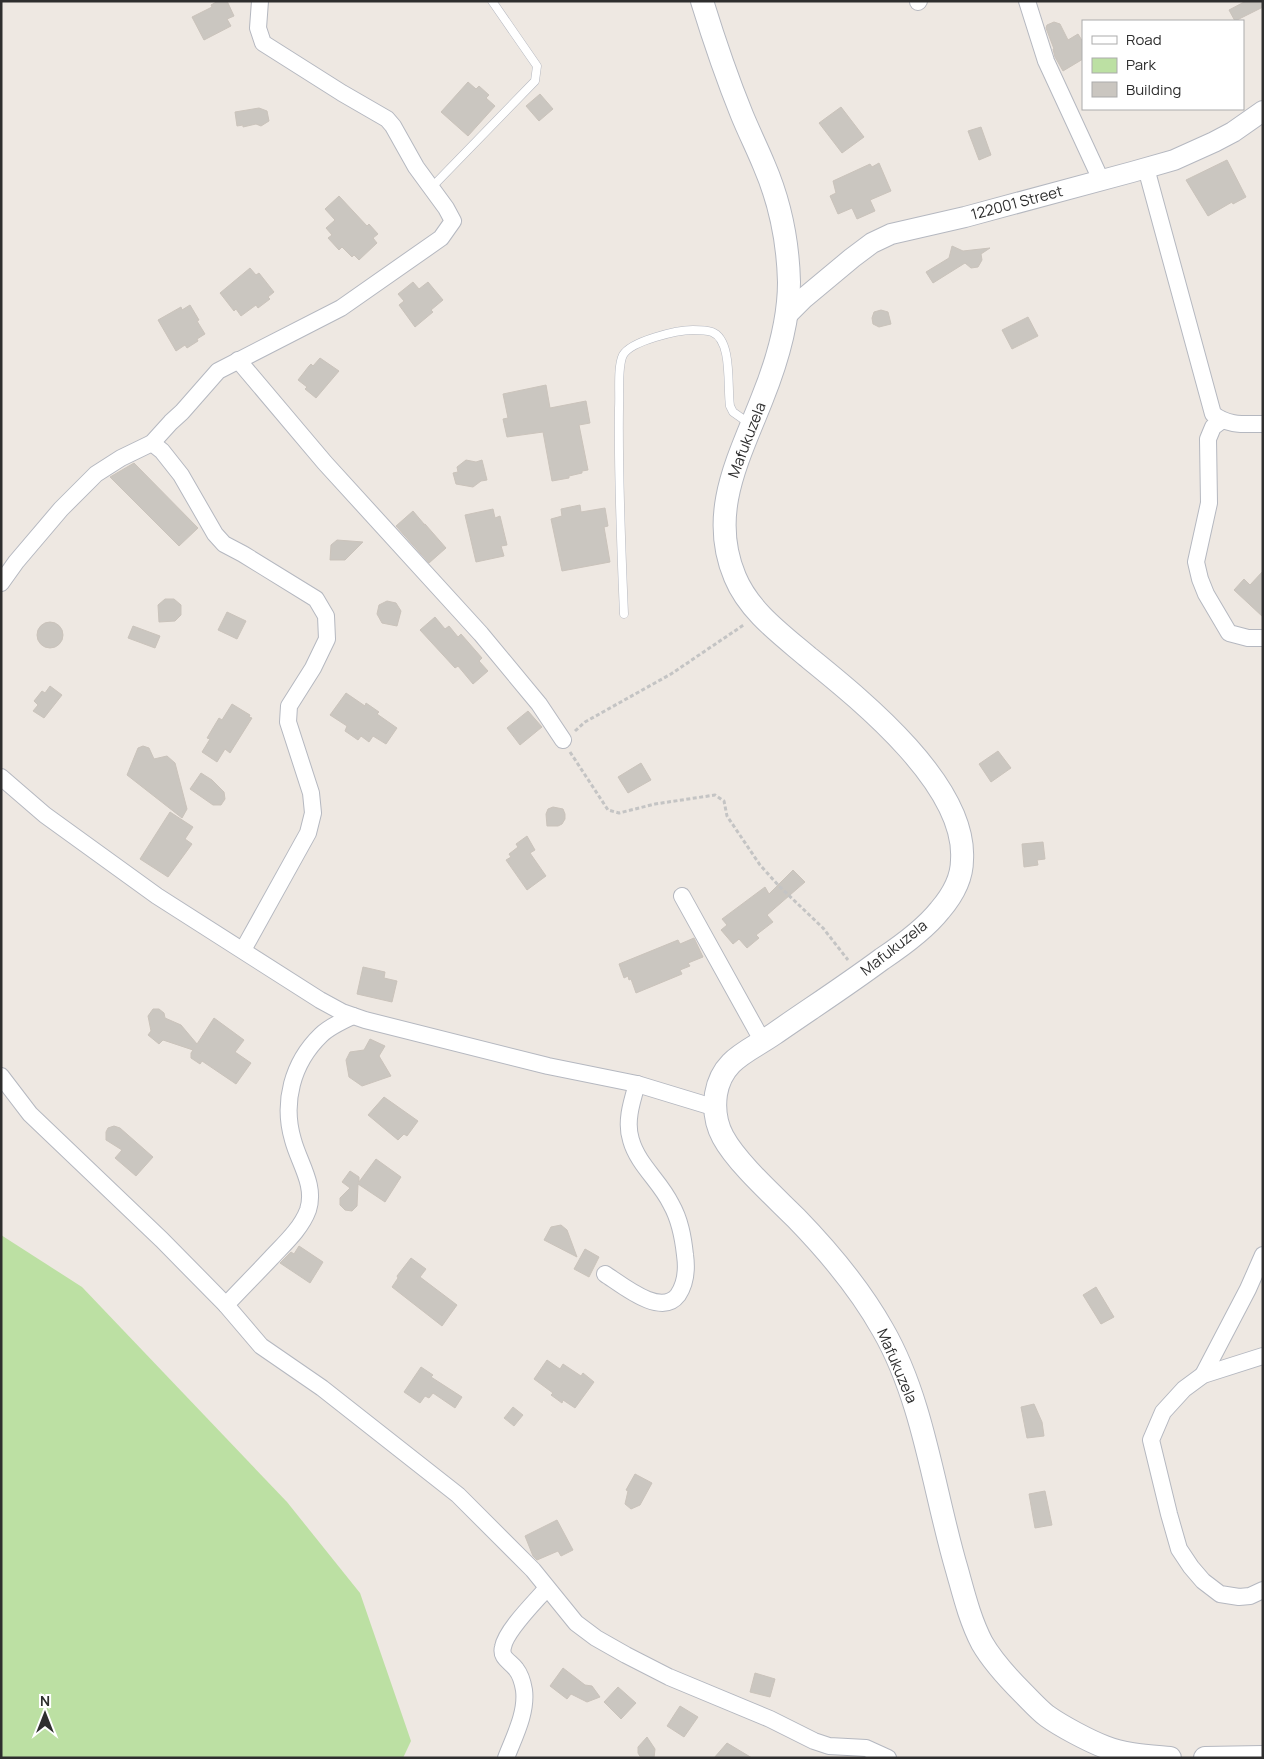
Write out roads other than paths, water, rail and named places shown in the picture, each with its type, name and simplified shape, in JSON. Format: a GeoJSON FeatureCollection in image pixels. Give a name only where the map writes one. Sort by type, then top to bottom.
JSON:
{"type":"FeatureCollection","features":[{"type":"Feature","properties":{"kind":"main road","name":"Mafukuzela"},"geometry":{"type":"LineString","coordinates":[[702,1],[728,80],[765,167],[777,201],[784,235],[789,278],[782,342],[765,393],[735,464],[725,504],[724,527],[732,572],[741,589],[769,624],[860,699],[904,744],[927,772],[949,804],[959,832],[962,860],[953,892],[939,912],[904,944],[861,975],[730,1062],[720,1078],[715,1098],[716,1119],[721,1135],[735,1154],[815,1238],[853,1284],[884,1332],[901,1368],[919,1419],[964,1598],[969,1615],[984,1646],[1005,1675],[1046,1716],[1106,1748],[1138,1755],[1170,1758]]}},
{"type":"Feature","properties":{"kind":"main road"},"geometry":{"type":"LineString","coordinates":[[1205,1758],[1263,1757]]}},
{"type":"Feature","properties":{"kind":"street"},"geometry":{"type":"LineString","coordinates":[[1,582],[61,509],[96,474],[121,458],[152,444],[218,371],[341,308],[441,238],[453,221],[446,208],[416,167],[394,126],[387,119],[263,43],[258,28],[260,1]]}},
{"type":"Feature","properties":{"kind":"street"},"geometry":{"type":"LineString","coordinates":[[1026,1],[1046,62],[1101,180]]}},
{"type":"Feature","properties":{"kind":"street","name":"122001 Street"},"geometry":{"type":"LineString","coordinates":[[786,316],[804,298],[852,258],[872,243],[891,234],[965,217],[1174,160],[1233,132],[1263,110]]}},
{"type":"Feature","properties":{"kind":"street"},"geometry":{"type":"LineString","coordinates":[[1146,168],[1213,414],[1221,421],[1233,424],[1263,424]]}},
{"type":"Feature","properties":{"kind":"street"},"geometry":{"type":"LineString","coordinates":[[238,360],[325,464],[481,634],[539,704],[563,740]]}},
{"type":"Feature","properties":{"kind":"street"},"geometry":{"type":"LineString","coordinates":[[1221,421],[1213,427],[1208,439],[1209,503],[1196,562],[1206,594],[1229,633],[1248,638],[1263,638]]}},
{"type":"Feature","properties":{"kind":"street"},"geometry":{"type":"LineString","coordinates":[[152,444],[162,451],[181,475],[215,534],[224,544],[316,599],[326,616],[327,639],[313,668],[289,706],[288,722],[311,793],[313,812],[308,832],[243,950]]}},
{"type":"Feature","properties":{"kind":"street"},"geometry":{"type":"LineString","coordinates":[[1,777],[45,815],[157,896],[320,1000],[342,1012],[548,1066],[637,1084],[716,1108]]}},
{"type":"Feature","properties":{"kind":"street"},"geometry":{"type":"LineString","coordinates":[[682,896],[762,1042]]}},
{"type":"Feature","properties":{"kind":"street"},"geometry":{"type":"LineString","coordinates":[[226,1305],[292,1235],[302,1222],[308,1209],[310,1195],[307,1174],[293,1141],[287,1106],[294,1077],[306,1051],[321,1034],[353,1016]]}},
{"type":"Feature","properties":{"kind":"street"},"geometry":{"type":"LineString","coordinates":[[1,1076],[30,1114],[162,1240],[226,1305],[261,1346],[322,1388],[458,1495],[533,1570],[576,1623],[596,1638],[634,1660],[770,1719],[814,1741],[829,1746],[866,1748],[888,1758]]}},
{"type":"Feature","properties":{"kind":"street"},"geometry":{"type":"LineString","coordinates":[[605,1274],[649,1302],[661,1303],[674,1299],[683,1287],[686,1276],[683,1232],[671,1203],[644,1166],[630,1138],[631,1105],[637,1084]]}},
{"type":"Feature","properties":{"kind":"street"},"geometry":{"type":"LineString","coordinates":[[1203,1375],[1248,1289],[1263,1255]]}},
{"type":"Feature","properties":{"kind":"street"},"geometry":{"type":"LineString","coordinates":[[1263,1356],[1203,1375],[1184,1389],[1163,1412],[1152,1440],[1179,1549],[1191,1567],[1203,1581],[1220,1594],[1239,1597],[1250,1596],[1263,1590]]}},
{"type":"Feature","properties":{"kind":"street"},"geometry":{"type":"LineString","coordinates":[[506,1758],[524,1702],[524,1690],[516,1669],[506,1660],[502,1649],[504,1642],[516,1624],[547,1588]]}},
{"type":"Feature","properties":{"kind":"lane"},"geometry":{"type":"LineString","coordinates":[[431,188],[535,82],[537,66],[492,1]]}},
{"type":"Feature","properties":{"kind":"lane"},"geometry":{"type":"LineString","coordinates":[[624,614],[618,480],[620,373],[624,355],[634,346],[663,336],[691,330],[713,332],[722,341],[727,358],[730,406],[733,412],[751,425]]}}]}
